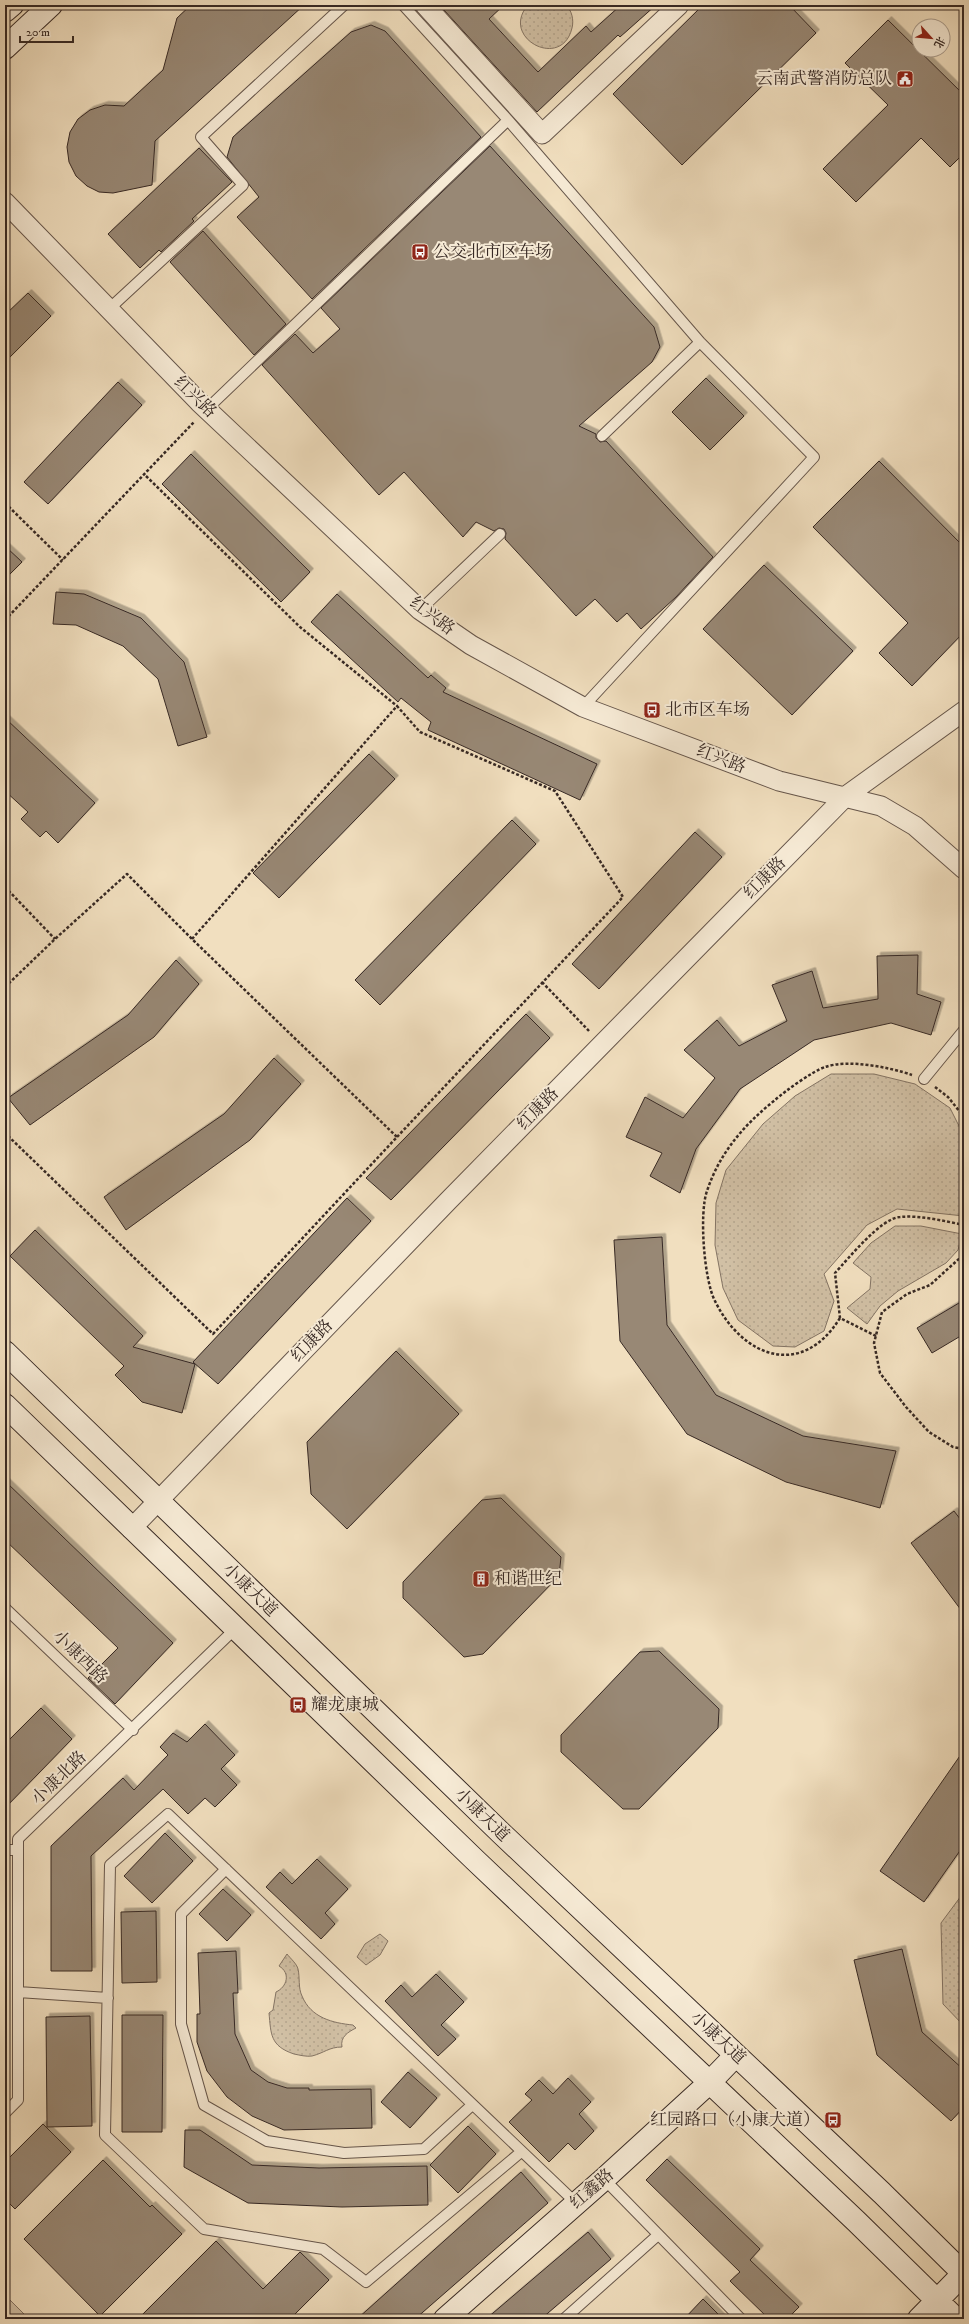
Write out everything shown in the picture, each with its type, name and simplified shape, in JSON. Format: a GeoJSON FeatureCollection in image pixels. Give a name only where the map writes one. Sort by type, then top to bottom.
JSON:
{"type":"FeatureCollection","features":[{"type":"Feature","properties":{"kind":"main road"},"geometry":{"type":"LineString","coordinates":[[5,11],[12,5]]}},
{"type":"Feature","properties":{"kind":"main road"},"geometry":{"type":"LineString","coordinates":[[5,48],[51,5]]}},
{"type":"Feature","properties":{"kind":"main road","name":"小康大道"},"geometry":{"type":"LineString","coordinates":[[5,1352],[501,1833],[964,2273]]}},
{"type":"Feature","properties":{"kind":"main road"},"geometry":{"type":"LineString","coordinates":[[5,1405],[131,1529],[956,2319]]}},
{"type":"Feature","properties":{"kind":"main road","name":"红鑫路"},"geometry":{"type":"LineString","coordinates":[[445,2319],[604,2179],[709,2083],[736,2055]]}},
{"type":"Feature","properties":{"kind":"main road"},"geometry":{"type":"LineString","coordinates":[[919,2319],[964,2273]]}},
{"type":"Feature","properties":{"kind":"street"},"geometry":{"type":"LineString","coordinates":[[425,5],[542,134],[679,5]]}},
{"type":"Feature","properties":{"kind":"street","name":"红兴路"},"geometry":{"type":"LineString","coordinates":[[5,202],[207,409],[420,610],[471,645],[583,707],[779,781],[846,796],[881,806],[915,826],[964,869]]}},
{"type":"Feature","properties":{"kind":"street","name":"红康路"},"geometry":{"type":"LineString","coordinates":[[131,1529],[601,1044],[846,796],[964,710]]}},
{"type":"Feature","properties":{"kind":"lane"},"geometry":{"type":"LineString","coordinates":[[109,309],[243,185],[201,137],[344,5]]}},
{"type":"Feature","properties":{"kind":"lane"},"geometry":{"type":"LineString","coordinates":[[403,5],[508,120],[700,342],[814,457],[583,707]]}},
{"type":"Feature","properties":{"kind":"lane"},"geometry":{"type":"LineString","coordinates":[[207,409],[508,120]]}},
{"type":"Feature","properties":{"kind":"lane"},"geometry":{"type":"LineString","coordinates":[[602,436],[700,342]]}},
{"type":"Feature","properties":{"kind":"lane"},"geometry":{"type":"LineString","coordinates":[[420,610],[500,534]]}},
{"type":"Feature","properties":{"kind":"lane"},"geometry":{"type":"LineString","coordinates":[[924,1079],[964,1030]]}},
{"type":"Feature","properties":{"kind":"lane","name":"小康西路"},"geometry":{"type":"LineString","coordinates":[[5,1608],[133,1730]]}},
{"type":"Feature","properties":{"kind":"lane","name":"小康北路"},"geometry":{"type":"LineString","coordinates":[[5,2113],[18,2100],[18,1839],[133,1730],[236,1628]]}},
{"type":"Feature","properties":{"kind":"lane"},"geometry":{"type":"LineString","coordinates":[[521,2152],[366,2282],[323,2249],[204,2229],[105,2135],[110,1865],[168,1814],[576,2203]]}},
{"type":"Feature","properties":{"kind":"lane"},"geometry":{"type":"LineString","coordinates":[[5,1850],[18,1850]]}},
{"type":"Feature","properties":{"kind":"lane"},"geometry":{"type":"LineString","coordinates":[[226,1869],[181,1914],[181,2024],[204,2105],[267,2141],[344,2153],[424,2149],[472,2105]]}},
{"type":"Feature","properties":{"kind":"lane"},"geometry":{"type":"LineString","coordinates":[[18,1992],[108,1998]]}},
{"type":"Feature","properties":{"kind":"lane"},"geometry":{"type":"LineString","coordinates":[[604,2179],[741,2319]]}},
{"type":"Feature","properties":{"kind":"lane"},"geometry":{"type":"LineString","coordinates":[[564,2319],[658,2235]]}},
{"type":"Feature","properties":{"kind":"path"},"geometry":{"type":"LineString","coordinates":[[5,620],[146,476],[207,409]]}},
{"type":"Feature","properties":{"kind":"path"},"geometry":{"type":"LineString","coordinates":[[5,1132],[212,1334],[623,897],[555,791],[420,732],[397,706],[300,627],[146,476]]}},
{"type":"Feature","properties":{"kind":"path"},"geometry":{"type":"LineString","coordinates":[[5,503],[63,560]]}},
{"type":"Feature","properties":{"kind":"path"},"geometry":{"type":"LineString","coordinates":[[192,939],[397,706]]}},
{"type":"Feature","properties":{"kind":"path"},"geometry":{"type":"LineString","coordinates":[[5,987],[55,938],[127,874],[192,939],[397,1137]]}},
{"type":"Feature","properties":{"kind":"path"},"geometry":{"type":"LineString","coordinates":[[5,887],[55,938]]}},
{"type":"Feature","properties":{"kind":"path"},"geometry":{"type":"LineString","coordinates":[[542,982],[601,1044]]}},
{"type":"Feature","properties":{"kind":"path"},"geometry":{"type":"LineString","coordinates":[[964,1116],[948,1097],[924,1079],[899,1070],[859,1064],[825,1067],[783,1094],[749,1121],[723,1156],[706,1192],[704,1231],[705,1261],[714,1300],[731,1328],[757,1348],[781,1356],[807,1350],[830,1333],[840,1318],[835,1273],[871,1233],[898,1217],[937,1220],[964,1225]]}},
{"type":"Feature","properties":{"kind":"path"},"geometry":{"type":"LineString","coordinates":[[964,1250],[961,1257],[930,1285],[907,1294],[882,1312],[874,1343],[880,1373],[906,1408],[929,1432],[953,1447],[964,1449]]}},
{"type":"Feature","properties":{"kind":"path"},"geometry":{"type":"LineString","coordinates":[[840,1318],[876,1336]]}},
{"type":"Feature","properties":{"kind":"shaded area"},"geometry":{"type":"Polygon","coordinates":[[[528,5],[566,5],[571,13],[573,22],[566,41],[557,47],[546,48],[535,45],[527,38],[521,29],[521,17],[528,5]]]}},
{"type":"Feature","properties":{"kind":"shaded area"},"geometry":{"type":"Polygon","coordinates":[[[831,1074],[874,1074],[915,1084],[950,1108],[964,1136],[964,1216],[897,1209],[867,1225],[824,1274],[834,1301],[824,1331],[795,1347],[773,1346],[738,1320],[723,1288],[715,1245],[716,1203],[726,1170],[763,1124],[795,1096],[831,1074]]]}},
{"type":"Feature","properties":{"kind":"shaded area"},"geometry":{"type":"Polygon","coordinates":[[[895,1226],[921,1226],[962,1234],[958,1250],[946,1263],[898,1291],[880,1306],[867,1324],[847,1308],[870,1289],[871,1277],[853,1263],[871,1243],[895,1226]]]}},
{"type":"Feature","properties":{"kind":"shaded area"},"geometry":{"type":"Polygon","coordinates":[[[964,1892],[964,2026],[943,2004],[941,1923],[964,1892]]]}},
{"type":"Feature","properties":{"kind":"shaded area"},"geometry":{"type":"Polygon","coordinates":[[[380,1934],[388,1941],[380,1955],[366,1965],[357,1957],[365,1944],[380,1934]]]}},
{"type":"Feature","properties":{"kind":"shaded area"},"geometry":{"type":"Polygon","coordinates":[[[287,1954],[297,1967],[299,1972],[301,1993],[311,2010],[330,2021],[353,2025],[356,2028],[343,2038],[342,2047],[334,2048],[312,2056],[305,2056],[286,2051],[276,2043],[273,2038],[270,2027],[269,2013],[273,2010],[276,1992],[283,1987],[286,1980],[285,1972],[279,1966],[287,1954]]]}},
{"type":"Feature","properties":{"kind":"shaded area"},"geometry":{"type":"Polygon","coordinates":[[[5,2295],[29,2319],[5,2319],[5,2295]]]}},
{"type":"Feature","properties":{"kind":"building"},"geometry":{"type":"Polygon","coordinates":[[[191,5],[304,5],[155,141],[152,185],[113,193],[99,192],[87,186],[76,176],[69,162],[67,147],[70,132],[78,119],[90,110],[105,105],[124,106],[163,70],[177,18],[191,5]]]}},
{"type":"Feature","properties":{"kind":"building"},"geometry":{"type":"Polygon","coordinates":[[[450,5],[504,5],[489,19],[538,72],[586,26],[591,32],[621,5],[656,5],[620,37],[618,35],[537,112],[444,10],[450,5]]]}},
{"type":"Feature","properties":{"kind":"building"},"geometry":{"type":"Polygon","coordinates":[[[703,5],[789,5],[816,33],[682,165],[613,94],[703,5]]]}},
{"type":"Feature","properties":{"kind":"building","name":"云南武警消防总队"},"geometry":{"type":"Polygon","coordinates":[[[888,20],[911,43],[911,58],[927,58],[964,95],[964,153],[950,167],[921,138],[856,202],[823,169],[888,105],[845,63],[888,20]]]}},
{"type":"Feature","properties":{"kind":"building"},"geometry":{"type":"Polygon","coordinates":[[[371,25],[385,31],[481,137],[312,299],[237,217],[259,197],[227,157],[233,137],[351,32],[371,25]]]}},
{"type":"Feature","properties":{"kind":"building"},"geometry":{"type":"Polygon","coordinates":[[[490,146],[654,327],[660,347],[652,362],[579,426],[596,434],[596,438],[600,442],[606,441],[713,557],[676,597],[641,629],[627,613],[617,622],[595,599],[576,616],[505,539],[506,533],[504,529],[499,528],[494,531],[476,522],[463,537],[404,472],[379,495],[262,365],[295,334],[313,353],[340,329],[321,308],[490,146]]]}},
{"type":"Feature","properties":{"kind":"building"},"geometry":{"type":"Polygon","coordinates":[[[199,148],[232,182],[192,219],[194,221],[161,252],[159,250],[140,268],[108,234],[199,148]]]}},
{"type":"Feature","properties":{"kind":"building"},"geometry":{"type":"Polygon","coordinates":[[[203,231],[286,324],[254,355],[170,262],[203,231]]]}},
{"type":"Feature","properties":{"kind":"building"},"geometry":{"type":"Polygon","coordinates":[[[28,293],[51,316],[5,362],[5,315],[28,293]]]}},
{"type":"Feature","properties":{"kind":"building"},"geometry":{"type":"Polygon","coordinates":[[[706,378],[744,416],[710,450],[672,412],[706,378]]]}},
{"type":"Feature","properties":{"kind":"building"},"geometry":{"type":"Polygon","coordinates":[[[118,382],[142,405],[48,504],[24,482],[118,382]]]}},
{"type":"Feature","properties":{"kind":"building"},"geometry":{"type":"Polygon","coordinates":[[[191,454],[310,572],[281,602],[162,484],[191,454]]]}},
{"type":"Feature","properties":{"kind":"building"},"geometry":{"type":"Polygon","coordinates":[[[879,461],[964,547],[964,632],[912,686],[879,653],[908,623],[813,527],[879,461]]]}},
{"type":"Feature","properties":{"kind":"building"},"geometry":{"type":"Polygon","coordinates":[[[5,546],[22,562],[5,579],[5,546]]]}},
{"type":"Feature","properties":{"kind":"building"},"geometry":{"type":"Polygon","coordinates":[[[764,565],[853,651],[792,715],[703,629],[764,565]]]}},
{"type":"Feature","properties":{"kind":"building"},"geometry":{"type":"Polygon","coordinates":[[[56,592],[84,594],[141,618],[184,662],[207,737],[178,746],[158,679],[123,646],[76,625],[53,624],[56,592]]]}},
{"type":"Feature","properties":{"kind":"building"},"geometry":{"type":"Polygon","coordinates":[[[337,594],[428,678],[431,675],[446,688],[443,692],[597,764],[580,800],[428,730],[431,722],[401,698],[398,702],[311,622],[337,594]]]}},
{"type":"Feature","properties":{"kind":"building"},"geometry":{"type":"Polygon","coordinates":[[[5,718],[95,803],[58,843],[46,831],[40,837],[21,819],[28,812],[5,791],[5,718]]]}},
{"type":"Feature","properties":{"kind":"building"},"geometry":{"type":"Polygon","coordinates":[[[369,754],[395,779],[279,898],[253,873],[369,754]]]}},
{"type":"Feature","properties":{"kind":"building"},"geometry":{"type":"Polygon","coordinates":[[[512,820],[536,844],[380,1005],[355,980],[512,820]]]}},
{"type":"Feature","properties":{"kind":"building"},"geometry":{"type":"Polygon","coordinates":[[[695,832],[722,857],[599,989],[572,964],[695,832]]]}},
{"type":"Feature","properties":{"kind":"building"},"geometry":{"type":"Polygon","coordinates":[[[918,955],[917,994],[941,1002],[931,1035],[891,1023],[814,1040],[740,1089],[696,1149],[680,1193],[650,1176],[662,1153],[626,1137],[645,1097],[683,1118],[715,1078],[684,1050],[717,1020],[739,1046],[787,1021],[772,985],[812,971],[823,1008],[878,999],[877,956],[918,955]]]}},
{"type":"Feature","properties":{"kind":"building"},"geometry":{"type":"Polygon","coordinates":[[[176,960],[199,984],[154,1037],[30,1125],[8,1098],[128,1015],[176,960]]]}},
{"type":"Feature","properties":{"kind":"building"},"geometry":{"type":"Polygon","coordinates":[[[526,1014],[550,1038],[391,1200],[366,1178],[526,1014]]]}},
{"type":"Feature","properties":{"kind":"building"},"geometry":{"type":"Polygon","coordinates":[[[274,1058],[301,1084],[250,1140],[126,1230],[104,1197],[224,1114],[274,1058]]]}},
{"type":"Feature","properties":{"kind":"building"},"geometry":{"type":"Polygon","coordinates":[[[347,1198],[371,1221],[218,1384],[193,1362],[347,1198]]]}},
{"type":"Feature","properties":{"kind":"building"},"geometry":{"type":"Polygon","coordinates":[[[35,1230],[143,1336],[133,1347],[195,1364],[182,1413],[142,1402],[115,1375],[124,1366],[10,1256],[35,1230]]]}},
{"type":"Feature","properties":{"kind":"building"},"geometry":{"type":"Polygon","coordinates":[[[662,1237],[667,1325],[716,1395],[803,1436],[896,1451],[880,1508],[786,1482],[687,1434],[620,1341],[614,1240],[662,1237]]]}},
{"type":"Feature","properties":{"kind":"building"},"geometry":{"type":"Polygon","coordinates":[[[964,1300],[964,1334],[932,1353],[917,1328],[964,1300]]]}},
{"type":"Feature","properties":{"kind":"building"},"geometry":{"type":"Polygon","coordinates":[[[396,1351],[459,1414],[347,1529],[311,1494],[307,1442],[396,1351]]]}},
{"type":"Feature","properties":{"kind":"building"},"geometry":{"type":"Polygon","coordinates":[[[5,1481],[173,1643],[115,1704],[88,1678],[118,1648],[5,1540],[5,1481]]]}},
{"type":"Feature","properties":{"kind":"building","name":"和谐世纪"},"geometry":{"type":"Polygon","coordinates":[[[501,1498],[561,1557],[559,1576],[483,1654],[464,1657],[403,1598],[403,1582],[482,1500],[501,1498]]]}},
{"type":"Feature","properties":{"kind":"building"},"geometry":{"type":"Polygon","coordinates":[[[954,1511],[964,1524],[964,1614],[911,1543],[954,1511]]]}},
{"type":"Feature","properties":{"kind":"building"},"geometry":{"type":"Polygon","coordinates":[[[659,1651],[719,1709],[718,1728],[639,1809],[623,1809],[561,1752],[561,1735],[640,1652],[659,1651]]]}},
{"type":"Feature","properties":{"kind":"building"},"geometry":{"type":"Polygon","coordinates":[[[41,1708],[72,1739],[5,1808],[5,1744],[41,1708]]]}},
{"type":"Feature","properties":{"kind":"building"},"geometry":{"type":"Polygon","coordinates":[[[205,1724],[235,1755],[221,1769],[237,1785],[215,1807],[205,1798],[188,1814],[163,1789],[91,1856],[92,1971],[51,1971],[51,1846],[123,1778],[134,1790],[168,1755],[160,1747],[173,1733],[187,1742],[205,1724]]]}},
{"type":"Feature","properties":{"kind":"building"},"geometry":{"type":"Polygon","coordinates":[[[964,1750],[964,1845],[924,1902],[880,1871],[964,1750]]]}},
{"type":"Feature","properties":{"kind":"building"},"geometry":{"type":"Polygon","coordinates":[[[165,1833],[193,1861],[152,1903],[124,1876],[165,1833]]]}},
{"type":"Feature","properties":{"kind":"building"},"geometry":{"type":"Polygon","coordinates":[[[317,1859],[348,1889],[325,1913],[335,1924],[321,1939],[266,1887],[280,1872],[292,1884],[317,1859]]]}},
{"type":"Feature","properties":{"kind":"building"},"geometry":{"type":"Polygon","coordinates":[[[223,1889],[251,1915],[227,1941],[199,1914],[223,1889]]]}},
{"type":"Feature","properties":{"kind":"building"},"geometry":{"type":"Polygon","coordinates":[[[156,1911],[157,1982],[122,1983],[121,1912],[156,1911]]]}},
{"type":"Feature","properties":{"kind":"building"},"geometry":{"type":"Polygon","coordinates":[[[902,1949],[922,2032],[964,2070],[964,2107],[951,2121],[877,2055],[854,1960],[902,1949]]]}},
{"type":"Feature","properties":{"kind":"building"},"geometry":{"type":"Polygon","coordinates":[[[236,1951],[238,1993],[233,1993],[235,2034],[251,2070],[268,2082],[287,2088],[309,2088],[309,2090],[371,2089],[372,2128],[284,2130],[252,2116],[227,2097],[207,2071],[197,2042],[197,2014],[200,2014],[198,1953],[236,1951]]]}},
{"type":"Feature","properties":{"kind":"building"},"geometry":{"type":"Polygon","coordinates":[[[436,1974],[464,2002],[441,2025],[456,2039],[438,2056],[385,2001],[401,1985],[412,1997],[436,1974]]]}},
{"type":"Feature","properties":{"kind":"building"},"geometry":{"type":"Polygon","coordinates":[[[122,2015],[163,2015],[162,2132],[122,2132],[122,2015]]]}},
{"type":"Feature","properties":{"kind":"building"},"geometry":{"type":"Polygon","coordinates":[[[90,2016],[92,2126],[47,2127],[46,2017],[90,2016]]]}},
{"type":"Feature","properties":{"kind":"building"},"geometry":{"type":"Polygon","coordinates":[[[408,2072],[437,2098],[410,2128],[381,2102],[408,2072]]]}},
{"type":"Feature","properties":{"kind":"building"},"geometry":{"type":"Polygon","coordinates":[[[568,2078],[591,2102],[579,2114],[594,2131],[575,2150],[568,2143],[549,2162],[509,2122],[532,2100],[525,2094],[539,2080],[553,2094],[568,2078]]]}},
{"type":"Feature","properties":{"kind":"building"},"geometry":{"type":"Polygon","coordinates":[[[43,2124],[71,2152],[15,2209],[5,2199],[5,2162],[43,2124]]]}},
{"type":"Feature","properties":{"kind":"building"},"geometry":{"type":"Polygon","coordinates":[[[468,2126],[496,2154],[458,2193],[430,2165],[468,2126]]]}},
{"type":"Feature","properties":{"kind":"building"},"geometry":{"type":"Polygon","coordinates":[[[185,2130],[200,2130],[252,2165],[319,2168],[427,2166],[428,2205],[342,2207],[248,2203],[184,2167],[185,2130]]]}},
{"type":"Feature","properties":{"kind":"building"},"geometry":{"type":"Polygon","coordinates":[[[667,2159],[760,2249],[750,2260],[799,2307],[787,2319],[769,2319],[730,2281],[740,2272],[646,2180],[667,2159]]]}},
{"type":"Feature","properties":{"kind":"building"},"geometry":{"type":"Polygon","coordinates":[[[103,2160],[150,2207],[152,2205],[182,2234],[100,2316],[24,2239],[103,2160]]]}},
{"type":"Feature","properties":{"kind":"building"},"geometry":{"type":"Polygon","coordinates":[[[521,2172],[548,2203],[415,2319],[357,2319],[521,2172]]]}},
{"type":"Feature","properties":{"kind":"building"},"geometry":{"type":"Polygon","coordinates":[[[588,2232],[611,2259],[541,2319],[486,2319],[588,2232]]]}},
{"type":"Feature","properties":{"kind":"building"},"geometry":{"type":"Polygon","coordinates":[[[216,2241],[263,2289],[300,2252],[329,2280],[290,2319],[138,2319],[216,2241]]]}},
{"type":"Feature","properties":{"kind":"building"},"geometry":{"type":"Polygon","coordinates":[[[703,2299],[723,2319],[684,2319],[703,2299]]]}},
{"type":"Feature","properties":{"kind":"place","name":"云南武警消防总队"},"geometry":{"type":"Point","coordinates":[905,79]}},
{"type":"Feature","properties":{"kind":"place","name":"公交北市区车场"},"geometry":{"type":"Point","coordinates":[420,252]}},
{"type":"Feature","properties":{"kind":"place","name":"北市区车场"},"geometry":{"type":"Point","coordinates":[652,710]}},
{"type":"Feature","properties":{"kind":"place","name":"和谐世纪"},"geometry":{"type":"Point","coordinates":[481,1579]}},
{"type":"Feature","properties":{"kind":"place","name":"耀龙康城"},"geometry":{"type":"Point","coordinates":[298,1705]}},
{"type":"Feature","properties":{"kind":"place","name":"红园路口（小康大道）"},"geometry":{"type":"Point","coordinates":[833,2120]}}]}
